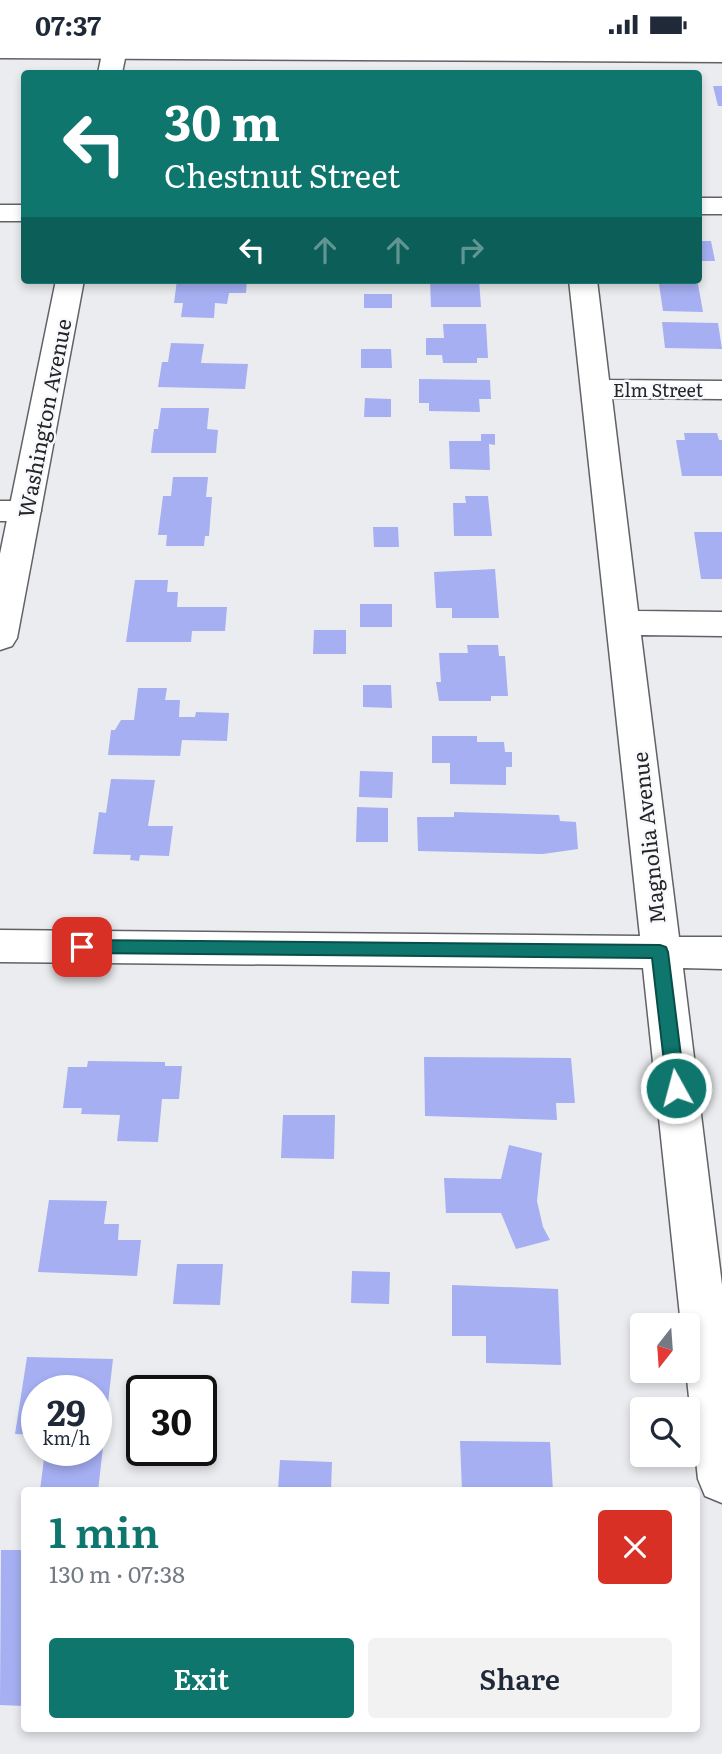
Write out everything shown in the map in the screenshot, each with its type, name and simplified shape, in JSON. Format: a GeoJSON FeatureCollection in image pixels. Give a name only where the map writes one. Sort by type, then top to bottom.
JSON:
{"type":"FeatureCollection","features":[{"type":"Feature","properties":{"kind":"street"},"geometry":{"type":"LineString","coordinates":[[0,51],[113,58],[559,59],[722,55]]}},
{"type":"Feature","properties":{"kind":"street"},"geometry":{"type":"LineString","coordinates":[[702,206],[722,206]]}},
{"type":"Feature","properties":{"kind":"street"},"geometry":{"type":"LineString","coordinates":[[0,212],[21,213]]}},
{"type":"Feature","properties":{"kind":"street","name":"Washington Avenue"},"geometry":{"type":"LineString","coordinates":[[0,638],[12,511],[69,284]]}},
{"type":"Feature","properties":{"kind":"street","name":"Magnolia Avenue"},"geometry":{"type":"LineString","coordinates":[[583,284],[660,952],[717,1388],[722,1479]]}},
{"type":"Feature","properties":{"kind":"street","name":"Elm Street"},"geometry":{"type":"LineString","coordinates":[[595,389],[722,390]]}},
{"type":"Feature","properties":{"kind":"street"},"geometry":{"type":"LineString","coordinates":[[623,623],[722,624]]}},
{"type":"Feature","properties":{"kind":"street"},"geometry":{"type":"LineString","coordinates":[[0,946],[722,953]]}},
{"type":"Feature","properties":{"kind":"building"},"geometry":{"type":"Polygon","coordinates":[[[713,86],[722,86],[722,106],[718,106],[713,86]]]}},
{"type":"Feature","properties":{"kind":"building"},"geometry":{"type":"Polygon","coordinates":[[[702,241],[711,241],[715,261],[702,261],[702,241]]]}},
{"type":"Feature","properties":{"kind":"building"},"geometry":{"type":"Polygon","coordinates":[[[176,284],[247,284],[246,293],[229,293],[227,304],[215,303],[214,318],[181,317],[183,303],[174,303],[176,284]]]}},
{"type":"Feature","properties":{"kind":"building"},"geometry":{"type":"Polygon","coordinates":[[[430,284],[479,284],[481,307],[431,307],[430,284]]]}},
{"type":"Feature","properties":{"kind":"building"},"geometry":{"type":"Polygon","coordinates":[[[659,284],[698,284],[703,312],[663,311],[659,284]]]}},
{"type":"Feature","properties":{"kind":"building"},"geometry":{"type":"Polygon","coordinates":[[[364,294],[392,294],[392,308],[364,308],[364,294]]]}},
{"type":"Feature","properties":{"kind":"building"},"geometry":{"type":"Polygon","coordinates":[[[662,322],[718,323],[722,349],[665,348],[662,322]]]}},
{"type":"Feature","properties":{"kind":"building"},"geometry":{"type":"Polygon","coordinates":[[[443,324],[486,324],[488,358],[477,358],[477,363],[443,363],[442,355],[426,355],[426,338],[444,338],[443,324]]]}},
{"type":"Feature","properties":{"kind":"building"},"geometry":{"type":"Polygon","coordinates":[[[171,343],[204,344],[201,363],[248,364],[245,389],[158,387],[162,362],[168,362],[171,343]]]}},
{"type":"Feature","properties":{"kind":"building"},"geometry":{"type":"Polygon","coordinates":[[[361,349],[391,349],[392,368],[361,368],[361,349]]]}},
{"type":"Feature","properties":{"kind":"building"},"geometry":{"type":"Polygon","coordinates":[[[419,379],[490,380],[491,399],[479,399],[480,412],[429,411],[429,403],[419,403],[419,379]]]}},
{"type":"Feature","properties":{"kind":"building"},"geometry":{"type":"Polygon","coordinates":[[[365,398],[391,399],[391,417],[364,417],[365,398]]]}},
{"type":"Feature","properties":{"kind":"building"},"geometry":{"type":"Polygon","coordinates":[[[161,408],[209,408],[207,429],[218,430],[216,453],[151,453],[154,429],[158,429],[161,408]]]}},
{"type":"Feature","properties":{"kind":"building"},"geometry":{"type":"Polygon","coordinates":[[[684,433],[717,433],[719,440],[722,440],[722,476],[682,476],[676,440],[685,440],[684,433]]]}},
{"type":"Feature","properties":{"kind":"building"},"geometry":{"type":"Polygon","coordinates":[[[481,434],[495,434],[495,445],[489,444],[490,470],[450,469],[449,441],[481,441],[481,434]]]}},
{"type":"Feature","properties":{"kind":"building"},"geometry":{"type":"Polygon","coordinates":[[[173,477],[208,477],[206,497],[212,497],[209,536],[205,536],[204,546],[166,546],[167,535],[158,535],[163,496],[171,496],[173,477]]]}},
{"type":"Feature","properties":{"kind":"building"},"geometry":{"type":"Polygon","coordinates":[[[465,496],[488,496],[492,536],[454,536],[453,503],[466,503],[465,496]]]}},
{"type":"Feature","properties":{"kind":"building"},"geometry":{"type":"Polygon","coordinates":[[[373,527],[398,527],[399,547],[374,547],[373,527]]]}},
{"type":"Feature","properties":{"kind":"building"},"geometry":{"type":"Polygon","coordinates":[[[694,532],[722,532],[722,579],[701,579],[694,532]]]}},
{"type":"Feature","properties":{"kind":"building"},"geometry":{"type":"Polygon","coordinates":[[[495,569],[499,618],[452,618],[452,608],[436,608],[434,572],[495,569]]]}},
{"type":"Feature","properties":{"kind":"building"},"geometry":{"type":"Polygon","coordinates":[[[135,580],[168,580],[167,592],[178,592],[177,607],[227,607],[225,631],[192,631],[191,642],[126,642],[135,580]]]}},
{"type":"Feature","properties":{"kind":"building"},"geometry":{"type":"Polygon","coordinates":[[[360,604],[392,604],[392,627],[360,627],[360,604]]]}},
{"type":"Feature","properties":{"kind":"building"},"geometry":{"type":"Polygon","coordinates":[[[314,630],[346,630],[346,654],[313,654],[314,630]]]}},
{"type":"Feature","properties":{"kind":"building"},"geometry":{"type":"Polygon","coordinates":[[[467,645],[498,645],[499,656],[505,656],[508,696],[491,696],[491,701],[439,701],[436,682],[441,682],[439,653],[468,653],[467,645]]]}},
{"type":"Feature","properties":{"kind":"building"},"geometry":{"type":"Polygon","coordinates":[[[363,685],[391,685],[392,708],[363,707],[363,685]]]}},
{"type":"Feature","properties":{"kind":"building"},"geometry":{"type":"Polygon","coordinates":[[[138,688],[167,688],[165,700],[180,700],[179,717],[195,717],[196,712],[229,713],[227,741],[182,740],[180,756],[108,755],[111,730],[115,730],[121,720],[134,720],[138,688]]]}},
{"type":"Feature","properties":{"kind":"building"},"geometry":{"type":"Polygon","coordinates":[[[432,736],[477,736],[477,742],[504,742],[505,752],[512,752],[512,767],[506,767],[506,785],[450,784],[450,763],[432,763],[432,736]]]}},
{"type":"Feature","properties":{"kind":"building"},"geometry":{"type":"Polygon","coordinates":[[[360,771],[393,772],[392,798],[359,797],[360,771]]]}},
{"type":"Feature","properties":{"kind":"building"},"geometry":{"type":"Polygon","coordinates":[[[111,779],[155,780],[148,826],[173,826],[169,856],[140,855],[139,861],[130,860],[131,855],[93,854],[99,812],[106,813],[111,779]]]}},
{"type":"Feature","properties":{"kind":"building"},"geometry":{"type":"Polygon","coordinates":[[[357,807],[388,808],[388,842],[356,842],[357,807]]]}},
{"type":"Feature","properties":{"kind":"building"},"geometry":{"type":"Polygon","coordinates":[[[454,812],[559,815],[560,821],[576,822],[578,849],[543,854],[418,851],[417,817],[454,817],[454,812]]]}},
{"type":"Feature","properties":{"kind":"building"},"geometry":{"type":"Polygon","coordinates":[[[424,1057],[571,1058],[575,1103],[556,1103],[557,1120],[425,1116],[424,1057]]]}},
{"type":"Feature","properties":{"kind":"building"},"geometry":{"type":"Polygon","coordinates":[[[88,1061],[165,1062],[165,1066],[182,1066],[179,1099],[162,1099],[158,1142],[117,1141],[120,1115],[81,1114],[82,1108],[63,1108],[68,1067],[87,1067],[88,1061]]]}},
{"type":"Feature","properties":{"kind":"building"},"geometry":{"type":"Polygon","coordinates":[[[283,1115],[335,1115],[334,1159],[281,1158],[283,1115]]]}},
{"type":"Feature","properties":{"kind":"building"},"geometry":{"type":"Polygon","coordinates":[[[509,1145],[542,1153],[537,1201],[543,1227],[550,1240],[516,1249],[501,1213],[446,1213],[444,1178],[501,1179],[509,1145]]]}},
{"type":"Feature","properties":{"kind":"building"},"geometry":{"type":"Polygon","coordinates":[[[49,1200],[107,1201],[104,1224],[119,1224],[118,1240],[141,1240],[137,1276],[38,1272],[49,1200]]]}},
{"type":"Feature","properties":{"kind":"building"},"geometry":{"type":"Polygon","coordinates":[[[177,1264],[223,1264],[220,1305],[173,1304],[177,1264]]]}},
{"type":"Feature","properties":{"kind":"building"},"geometry":{"type":"Polygon","coordinates":[[[352,1271],[390,1272],[389,1304],[351,1303],[352,1271]]]}},
{"type":"Feature","properties":{"kind":"building"},"geometry":{"type":"Polygon","coordinates":[[[452,1285],[558,1289],[561,1365],[486,1363],[486,1336],[452,1336],[452,1285]]]}},
{"type":"Feature","properties":{"kind":"building"},"geometry":{"type":"Polygon","coordinates":[[[27,1357],[113,1359],[111,1375],[24,1375],[27,1357]]]}},
{"type":"Feature","properties":{"kind":"building"},"geometry":{"type":"Polygon","coordinates":[[[21,1396],[21,1434],[15,1434],[21,1396]]]}},
{"type":"Feature","properties":{"kind":"building"},"geometry":{"type":"Polygon","coordinates":[[[460,1441],[550,1442],[553,1487],[462,1487],[460,1441]]]}},
{"type":"Feature","properties":{"kind":"building"},"geometry":{"type":"Polygon","coordinates":[[[280,1460],[332,1462],[331,1487],[278,1487],[280,1460]]]}},
{"type":"Feature","properties":{"kind":"building"},"geometry":{"type":"Polygon","coordinates":[[[43,1466],[101,1466],[98,1487],[40,1487],[43,1466]]]}},
{"type":"Feature","properties":{"kind":"building"},"geometry":{"type":"Polygon","coordinates":[[[1,1550],[21,1550],[21,1706],[0,1705],[1,1550]]]}},
{"type":"Feature","properties":{"kind":"route"},"geometry":{"type":"LineString","coordinates":[[82,947],[660,952],[676,1088]]}}]}
